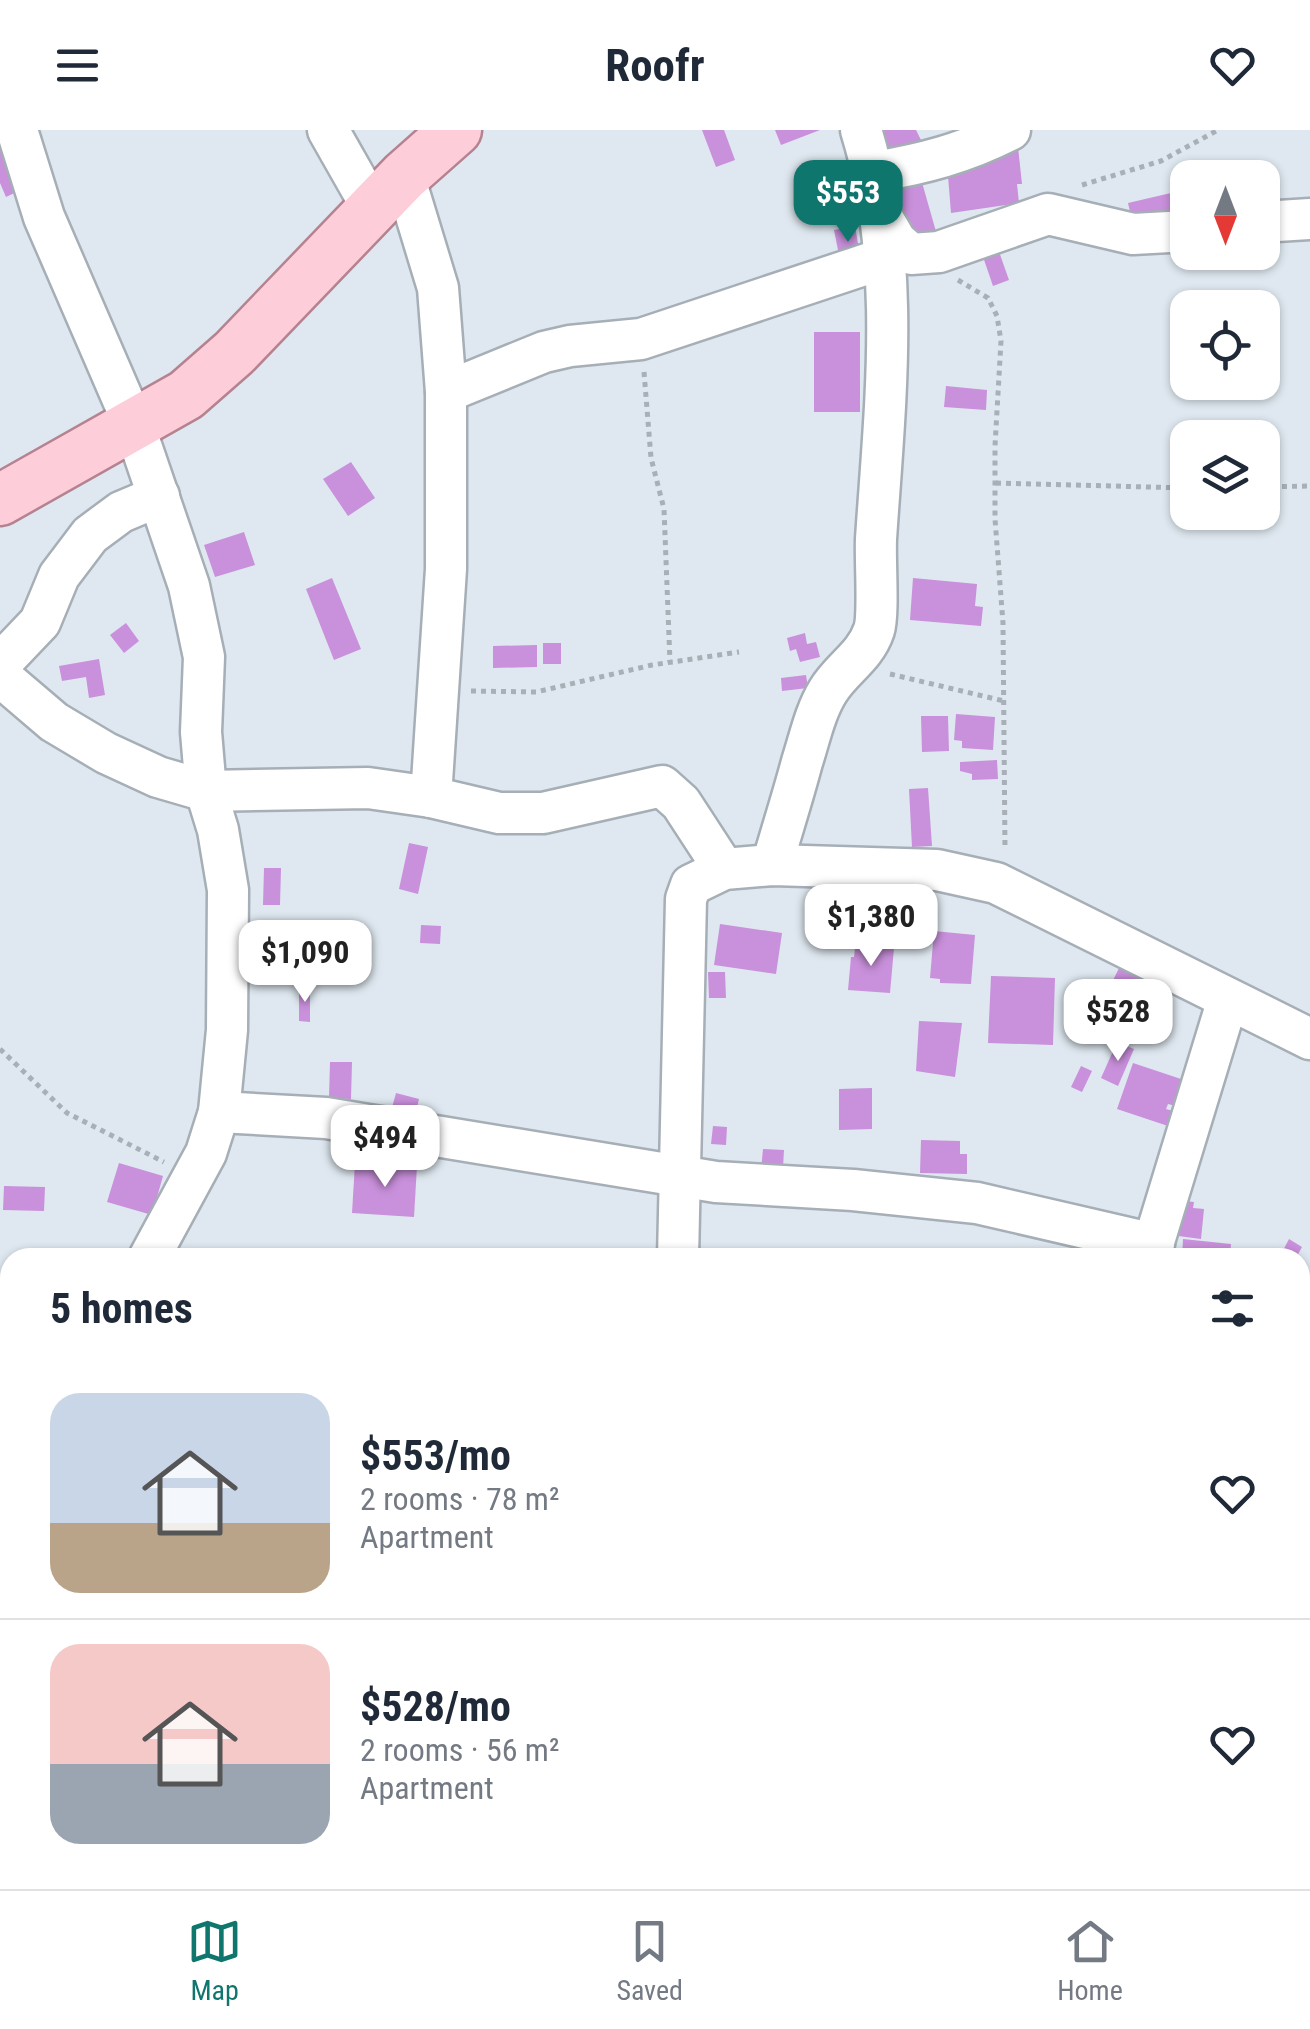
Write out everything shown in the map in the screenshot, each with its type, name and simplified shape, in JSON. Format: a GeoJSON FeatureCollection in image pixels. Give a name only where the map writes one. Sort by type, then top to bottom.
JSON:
{"type":"FeatureCollection","features":[{"type":"Feature","properties":{"kind":"main road"},"geometry":{"type":"LineString","coordinates":[[0,500],[186,395],[234,353],[389,193],[456,130]]}},
{"type":"Feature","properties":{"kind":"street"},"geometry":{"type":"LineString","coordinates":[[18,130],[44,217],[134,425],[189,586],[204,657],[201,732],[206,791],[218,830],[228,890],[227,1030],[218,1112],[206,1153],[153,1248]]}},
{"type":"Feature","properties":{"kind":"street"},"geometry":{"type":"LineString","coordinates":[[328,130],[389,193],[438,288],[446,392],[446,569],[431,797]]}},
{"type":"Feature","properties":{"kind":"street"},"geometry":{"type":"LineString","coordinates":[[772,864],[815,718],[830,688],[865,651],[875,626],[874,578],[898,256],[882,217],[861,130]]}},
{"type":"Feature","properties":{"kind":"street"},"geometry":{"type":"LineString","coordinates":[[874,172],[927,164],[1010,130]]}},
{"type":"Feature","properties":{"kind":"street"},"geometry":{"type":"LineString","coordinates":[[446,392],[544,352],[641,339],[898,256],[938,252],[1048,214],[1132,234],[1170,232]]}},
{"type":"Feature","properties":{"kind":"street"},"geometry":{"type":"LineString","coordinates":[[1280,221],[1310,219]]}},
{"type":"Feature","properties":{"kind":"street"},"geometry":{"type":"LineString","coordinates":[[0,664],[40,622],[59,576],[90,535],[121,512],[159,496]]}},
{"type":"Feature","properties":{"kind":"street"},"geometry":{"type":"LineString","coordinates":[[0,676],[54,722],[106,753],[158,777],[206,791],[368,788],[499,813],[544,812],[662,786],[681,803],[724,868]]}},
{"type":"Feature","properties":{"kind":"street"},"geometry":{"type":"LineString","coordinates":[[678,1248],[686,899],[691,885],[724,868],[772,864],[937,870],[1006,887],[1310,1039]]}},
{"type":"Feature","properties":{"kind":"street"},"geometry":{"type":"LineString","coordinates":[[1153,1248],[1228,999]]}},
{"type":"Feature","properties":{"kind":"street"},"geometry":{"type":"LineString","coordinates":[[218,1112],[326,1118],[680,1176],[977,1203],[1141,1248]]}},
{"type":"Feature","properties":{"kind":"path"},"geometry":{"type":"LineString","coordinates":[[1048,214],[1084,184],[1161,161],[1218,130]]}},
{"type":"Feature","properties":{"kind":"path"},"geometry":{"type":"LineString","coordinates":[[898,256],[988,298],[997,316],[1001,341],[995,484],[1004,701],[1006,887]]}},
{"type":"Feature","properties":{"kind":"path"},"geometry":{"type":"LineString","coordinates":[[641,339],[651,458],[664,509],[670,662]]}},
{"type":"Feature","properties":{"kind":"path"},"geometry":{"type":"LineString","coordinates":[[995,484],[1170,488]]}},
{"type":"Feature","properties":{"kind":"path"},"geometry":{"type":"LineString","coordinates":[[1280,487],[1310,486]]}},
{"type":"Feature","properties":{"kind":"path"},"geometry":{"type":"LineString","coordinates":[[438,691],[536,692],[670,662],[739,652]]}},
{"type":"Feature","properties":{"kind":"path"},"geometry":{"type":"LineString","coordinates":[[855,662],[898,677],[1004,701]]}},
{"type":"Feature","properties":{"kind":"path"},"geometry":{"type":"LineString","coordinates":[[0,1050],[67,1113],[193,1176]]}},
{"type":"Feature","properties":{"kind":"building"},"geometry":{"type":"Polygon","coordinates":[[[0,130],[29,186],[6,197],[0,183],[0,130]]]}},
{"type":"Feature","properties":{"kind":"building"},"geometry":{"type":"Polygon","coordinates":[[[702,130],[724,130],[735,160],[716,167],[702,130]]]}},
{"type":"Feature","properties":{"kind":"building"},"geometry":{"type":"Polygon","coordinates":[[[775,130],[820,130],[781,145],[775,130]]]}},
{"type":"Feature","properties":{"kind":"building"},"geometry":{"type":"Polygon","coordinates":[[[876,130],[916,130],[923,144],[890,159],[876,130]]]}},
{"type":"Feature","properties":{"kind":"building"},"geometry":{"type":"Polygon","coordinates":[[[1018,147],[1022,184],[1017,184],[1019,203],[951,213],[948,176],[960,175],[959,163],[1018,147]]]}},
{"type":"Feature","properties":{"kind":"building"},"geometry":{"type":"Polygon","coordinates":[[[919,172],[939,242],[913,249],[894,178],[919,172]]]}},
{"type":"Feature","properties":{"kind":"building"},"geometry":{"type":"Polygon","coordinates":[[[1170,193],[1170,216],[1133,225],[1128,203],[1170,193]]]}},
{"type":"Feature","properties":{"kind":"building"},"geometry":{"type":"Polygon","coordinates":[[[855,226],[861,261],[841,265],[834,230],[855,226]]]}},
{"type":"Feature","properties":{"kind":"building"},"geometry":{"type":"Polygon","coordinates":[[[997,246],[1009,280],[993,286],[981,251],[997,246]]]}},
{"type":"Feature","properties":{"kind":"building"},"geometry":{"type":"Polygon","coordinates":[[[814,332],[860,332],[860,412],[814,412],[814,332]]]}},
{"type":"Feature","properties":{"kind":"building"},"geometry":{"type":"Polygon","coordinates":[[[946,386],[987,390],[986,410],[944,407],[946,386]]]}},
{"type":"Feature","properties":{"kind":"building"},"geometry":{"type":"Polygon","coordinates":[[[351,462],[375,498],[348,516],[323,479],[351,462]]]}},
{"type":"Feature","properties":{"kind":"building"},"geometry":{"type":"Polygon","coordinates":[[[244,532],[255,565],[215,577],[204,545],[244,532]]]}},
{"type":"Feature","properties":{"kind":"building"},"geometry":{"type":"Polygon","coordinates":[[[332,578],[361,649],[334,660],[306,589],[332,578]]]}},
{"type":"Feature","properties":{"kind":"building"},"geometry":{"type":"Polygon","coordinates":[[[913,578],[977,584],[975,606],[983,607],[981,626],[910,620],[913,578]]]}},
{"type":"Feature","properties":{"kind":"building"},"geometry":{"type":"Polygon","coordinates":[[[126,623],[139,641],[124,653],[110,635],[126,623]]]}},
{"type":"Feature","properties":{"kind":"building"},"geometry":{"type":"Polygon","coordinates":[[[805,633],[807,644],[816,642],[820,657],[800,662],[796,649],[790,651],[787,638],[805,633]]]}},
{"type":"Feature","properties":{"kind":"building"},"geometry":{"type":"Polygon","coordinates":[[[543,643],[561,643],[561,664],[543,664],[543,643]]]}},
{"type":"Feature","properties":{"kind":"building"},"geometry":{"type":"Polygon","coordinates":[[[537,645],[537,667],[493,668],[493,646],[537,645]]]}},
{"type":"Feature","properties":{"kind":"building"},"geometry":{"type":"Polygon","coordinates":[[[99,659],[105,695],[89,698],[86,677],[62,681],[59,666],[99,659]]]}},
{"type":"Feature","properties":{"kind":"building"},"geometry":{"type":"Polygon","coordinates":[[[806,675],[808,688],[782,691],[781,678],[806,675]]]}},
{"type":"Feature","properties":{"kind":"building"},"geometry":{"type":"Polygon","coordinates":[[[956,714],[995,717],[993,750],[962,748],[962,741],[954,740],[956,714]]]}},
{"type":"Feature","properties":{"kind":"building"},"geometry":{"type":"Polygon","coordinates":[[[921,716],[948,716],[949,751],[922,752],[921,716]]]}},
{"type":"Feature","properties":{"kind":"building"},"geometry":{"type":"Polygon","coordinates":[[[997,760],[998,779],[972,780],[972,774],[960,771],[960,762],[997,760]]]}},
{"type":"Feature","properties":{"kind":"building"},"geometry":{"type":"Polygon","coordinates":[[[928,788],[932,846],[912,847],[909,789],[928,788]]]}},
{"type":"Feature","properties":{"kind":"building"},"geometry":{"type":"Polygon","coordinates":[[[409,843],[428,847],[418,894],[399,889],[409,843]]]}},
{"type":"Feature","properties":{"kind":"building"},"geometry":{"type":"Polygon","coordinates":[[[264,868],[281,868],[280,905],[263,905],[264,868]]]}},
{"type":"Feature","properties":{"kind":"building"},"geometry":{"type":"Polygon","coordinates":[[[720,924],[782,933],[776,974],[714,965],[720,924]]]}},
{"type":"Feature","properties":{"kind":"building"},"geometry":{"type":"Polygon","coordinates":[[[421,925],[441,926],[440,944],[420,943],[421,925]]]}},
{"type":"Feature","properties":{"kind":"building"},"geometry":{"type":"Polygon","coordinates":[[[934,931],[975,935],[971,984],[940,983],[940,979],[930,978],[934,931]]]}},
{"type":"Feature","properties":{"kind":"building"},"geometry":{"type":"Polygon","coordinates":[[[860,945],[894,948],[890,993],[848,990],[851,957],[860,945]]]}},
{"type":"Feature","properties":{"kind":"building"},"geometry":{"type":"Polygon","coordinates":[[[1119,968],[1166,989],[1147,1031],[1136,1027],[1132,1037],[1094,1020],[1119,968]]]}},
{"type":"Feature","properties":{"kind":"building"},"geometry":{"type":"Polygon","coordinates":[[[708,972],[725,972],[726,998],[709,998],[708,972]]]}},
{"type":"Feature","properties":{"kind":"building"},"geometry":{"type":"Polygon","coordinates":[[[991,976],[1055,978],[1053,1045],[988,1043],[991,976]]]}},
{"type":"Feature","properties":{"kind":"building"},"geometry":{"type":"Polygon","coordinates":[[[299,988],[310,988],[310,1022],[299,1021],[299,988]]]}},
{"type":"Feature","properties":{"kind":"building"},"geometry":{"type":"Polygon","coordinates":[[[919,1021],[962,1023],[955,1077],[916,1071],[919,1021]]]}},
{"type":"Feature","properties":{"kind":"building"},"geometry":{"type":"Polygon","coordinates":[[[1117,1042],[1134,1049],[1118,1086],[1101,1078],[1117,1042]]]}},
{"type":"Feature","properties":{"kind":"building"},"geometry":{"type":"Polygon","coordinates":[[[330,1062],[352,1062],[351,1099],[329,1098],[330,1062]]]}},
{"type":"Feature","properties":{"kind":"building"},"geometry":{"type":"Polygon","coordinates":[[[1133,1063],[1184,1080],[1176,1106],[1168,1104],[1166,1109],[1173,1111],[1168,1126],[1117,1109],[1133,1063]]]}},
{"type":"Feature","properties":{"kind":"building"},"geometry":{"type":"Polygon","coordinates":[[[1081,1066],[1092,1071],[1082,1092],[1071,1087],[1081,1066]]]}},
{"type":"Feature","properties":{"kind":"building"},"geometry":{"type":"Polygon","coordinates":[[[872,1088],[872,1129],[839,1130],[839,1089],[872,1088]]]}},
{"type":"Feature","properties":{"kind":"building"},"geometry":{"type":"Polygon","coordinates":[[[396,1093],[419,1099],[414,1120],[390,1115],[396,1093]]]}},
{"type":"Feature","properties":{"kind":"building"},"geometry":{"type":"Polygon","coordinates":[[[713,1126],[727,1127],[726,1145],[711,1144],[713,1126]]]}},
{"type":"Feature","properties":{"kind":"building"},"geometry":{"type":"Polygon","coordinates":[[[921,1140],[960,1141],[960,1154],[967,1154],[967,1174],[920,1173],[921,1140]]]}},
{"type":"Feature","properties":{"kind":"building"},"geometry":{"type":"Polygon","coordinates":[[[763,1149],[784,1150],[783,1167],[760,1180],[763,1149]]]}},
{"type":"Feature","properties":{"kind":"building"},"geometry":{"type":"Polygon","coordinates":[[[119,1163],[163,1176],[152,1215],[107,1202],[119,1163]]]}},
{"type":"Feature","properties":{"kind":"building"},"geometry":{"type":"Polygon","coordinates":[[[355,1163],[417,1166],[414,1217],[352,1213],[355,1163]]]}},
{"type":"Feature","properties":{"kind":"building"},"geometry":{"type":"Polygon","coordinates":[[[4,1186],[45,1187],[44,1211],[3,1210],[4,1186]]]}},
{"type":"Feature","properties":{"kind":"building"},"geometry":{"type":"Polygon","coordinates":[[[1175,1200],[1194,1202],[1193,1208],[1204,1209],[1201,1239],[1171,1235],[1175,1200]]]}},
{"type":"Feature","properties":{"kind":"building"},"geometry":{"type":"Polygon","coordinates":[[[1183,1239],[1231,1244],[1231,1248],[1183,1248],[1183,1239]]]}},
{"type":"Feature","properties":{"kind":"building"},"geometry":{"type":"Polygon","coordinates":[[[1289,1239],[1302,1247],[1301,1248],[1284,1248],[1289,1239]]]}}]}
